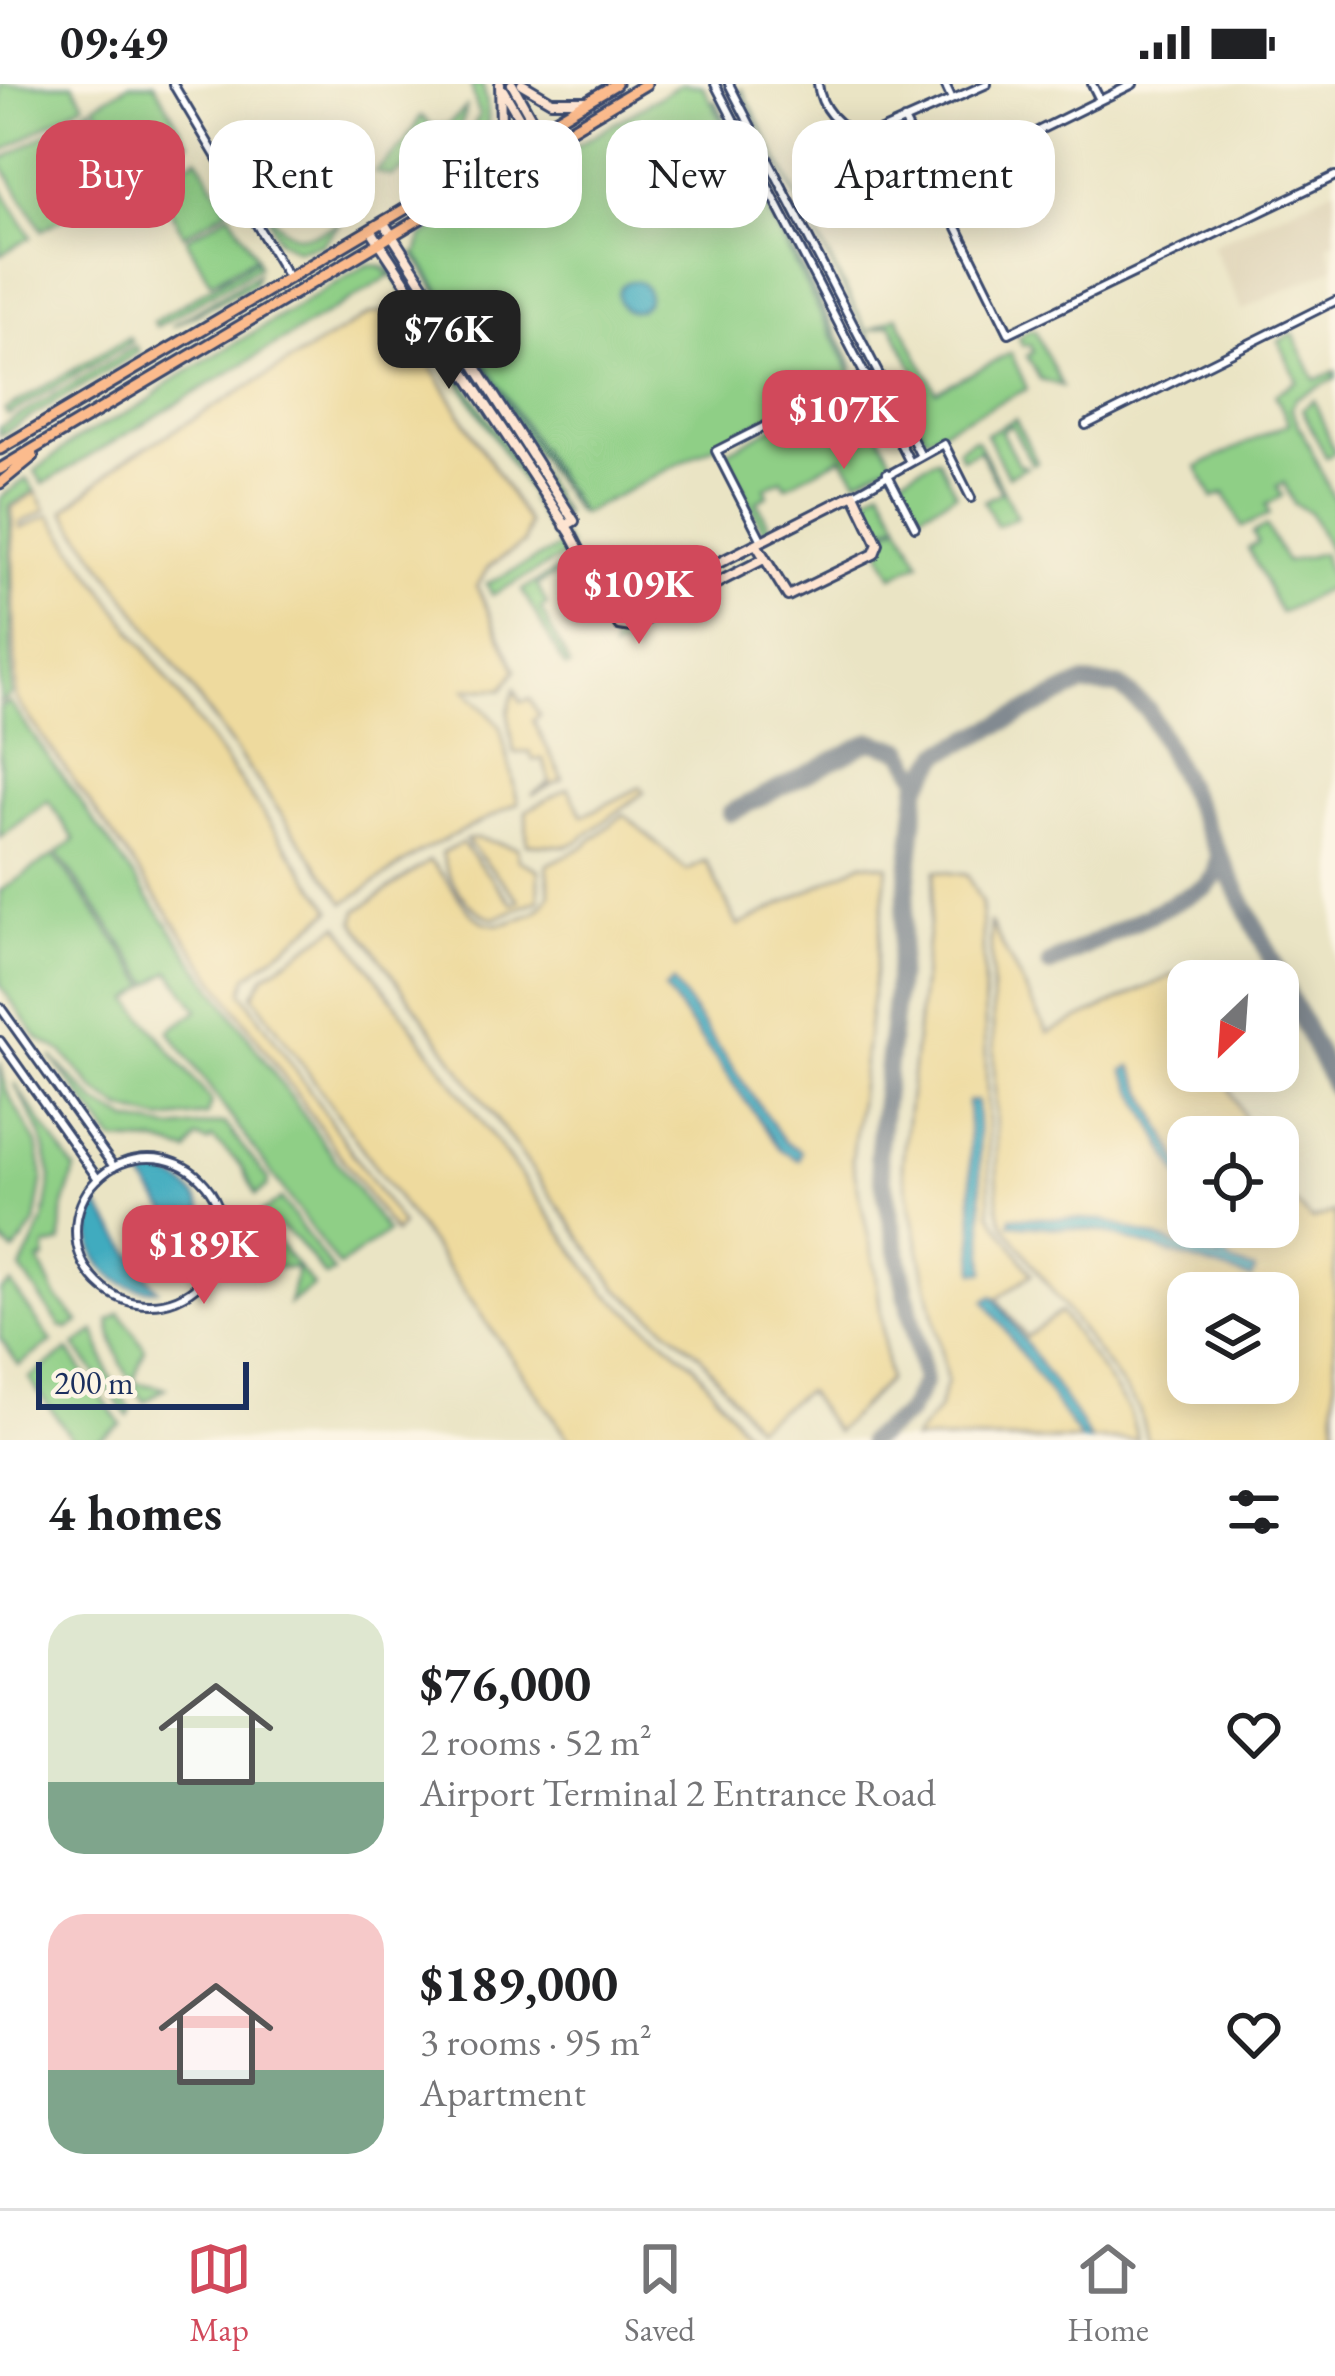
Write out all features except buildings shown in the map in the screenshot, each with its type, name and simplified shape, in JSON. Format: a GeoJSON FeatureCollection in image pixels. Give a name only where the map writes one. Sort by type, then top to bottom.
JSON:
{"type":"FeatureCollection","features":[{"type":"Feature","properties":{"kind":"main road"},"geometry":{"type":"LineString","coordinates":[[556,120],[616,84]]}},
{"type":"Feature","properties":{"kind":"main road"},"geometry":{"type":"LineString","coordinates":[[582,122],[646,84]]}},
{"type":"Feature","properties":{"kind":"main road"},"geometry":{"type":"LineString","coordinates":[[0,448],[399,214]]}},
{"type":"Feature","properties":{"kind":"main road"},"geometry":{"type":"LineString","coordinates":[[0,469],[407,228]]}},
{"type":"Feature","properties":{"kind":"main road"},"geometry":{"type":"LineString","coordinates":[[0,483],[52,439]]}},
{"type":"Feature","properties":{"kind":"street"},"geometry":{"type":"LineString","coordinates":[[172,84],[289,279]]}},
{"type":"Feature","properties":{"kind":"street"},"geometry":{"type":"LineString","coordinates":[[500,84],[525,120]]}},
{"type":"Feature","properties":{"kind":"street"},"geometry":{"type":"LineString","coordinates":[[500,84],[501,120]]}},
{"type":"Feature","properties":{"kind":"street"},"geometry":{"type":"LineString","coordinates":[[512,84],[528,120]]}},
{"type":"Feature","properties":{"kind":"street"},"geometry":{"type":"LineString","coordinates":[[522,84],[551,101],[589,101]]}},
{"type":"Feature","properties":{"kind":"street"},"geometry":{"type":"LineString","coordinates":[[715,84],[910,462]]}},
{"type":"Feature","properties":{"kind":"street"},"geometry":{"type":"LineString","coordinates":[[729,84],[921,456]]}},
{"type":"Feature","properties":{"kind":"street"},"geometry":{"type":"LineString","coordinates":[[818,84],[836,120]]}},
{"type":"Feature","properties":{"kind":"street"},"geometry":{"type":"LineString","coordinates":[[945,84],[952,99]]}},
{"type":"Feature","properties":{"kind":"street"},"geometry":{"type":"LineString","coordinates":[[904,120],[987,84]]}},
{"type":"Feature","properties":{"kind":"street"},"geometry":{"type":"LineString","coordinates":[[1092,84],[1100,100]]}},
{"type":"Feature","properties":{"kind":"street"},"geometry":{"type":"LineString","coordinates":[[1055,122],[1133,84]]}},
{"type":"Feature","properties":{"kind":"street"},"geometry":{"type":"LineString","coordinates":[[957,228],[1009,333],[1335,176]]}},
{"type":"Feature","properties":{"kind":"street"},"geometry":{"type":"LineString","coordinates":[[384,223],[570,523],[621,626],[631,627],[764,559]]}},
{"type":"Feature","properties":{"kind":"street"},"geometry":{"type":"LineString","coordinates":[[371,230],[570,523]]}},
{"type":"Feature","properties":{"kind":"street"},"geometry":{"type":"LineString","coordinates":[[1086,425],[1335,302]]}},
{"type":"Feature","properties":{"kind":"street"},"geometry":{"type":"LineString","coordinates":[[854,494],[877,537],[874,554],[788,596],[764,559],[716,451],[866,375]]}},
{"type":"Feature","properties":{"kind":"street"},"geometry":{"type":"LineString","coordinates":[[614,616],[944,444],[971,498]]}},
{"type":"Feature","properties":{"kind":"street"},"geometry":{"type":"LineString","coordinates":[[887,473],[915,527]]}},
{"type":"Feature","properties":{"kind":"street"},"geometry":{"type":"LineString","coordinates":[[0,1007],[114,1167]]}},
{"type":"Feature","properties":{"kind":"street"},"geometry":{"type":"LineString","coordinates":[[0,1040],[98,1179]]}},
{"type":"Feature","properties":{"kind":"street"},"geometry":{"type":"LineString","coordinates":[[134,1160],[165,1160],[192,1173],[212,1196],[221,1224],[220,1247],[211,1268],[191,1290],[170,1300],[140,1303],[118,1297],[94,1279],[80,1252],[76,1222],[82,1200],[114,1167],[134,1160]]}},
{"type":"Feature","properties":{"kind":"shaded area"},"geometry":{"type":"Polygon","coordinates":[[[1335,188],[1335,240],[1327,244],[1335,267],[1242,310],[1212,245],[1335,188]]]}},
{"type":"Feature","properties":{"kind":"green space"},"geometry":{"type":"Polygon","coordinates":[[[0,84],[73,84],[84,103],[55,120],[36,120],[36,132],[0,153],[0,84]]]}},
{"type":"Feature","properties":{"kind":"green space"},"geometry":{"type":"Polygon","coordinates":[[[130,84],[154,84],[176,120],[104,120],[95,105],[130,84]]]}},
{"type":"Feature","properties":{"kind":"green space"},"geometry":{"type":"Polygon","coordinates":[[[471,84],[482,84],[487,120],[477,120],[471,84]]]}},
{"type":"Feature","properties":{"kind":"green space"},"geometry":{"type":"Polygon","coordinates":[[[681,84],[703,86],[721,120],[620,120],[681,84]]]}},
{"type":"Feature","properties":{"kind":"green space"},"geometry":{"type":"Polygon","coordinates":[[[91,107],[99,120],[69,120],[91,107]]]}},
{"type":"Feature","properties":{"kind":"green space"},"geometry":{"type":"Polygon","coordinates":[[[606,128],[606,228],[768,228],[768,212],[852,375],[581,514],[417,255],[422,237],[437,228],[582,228],[582,142],[606,128]]]}},
{"type":"Feature","properties":{"kind":"green space"},"geometry":{"type":"Polygon","coordinates":[[[768,139],[792,186],[768,144],[768,139]]]}},
{"type":"Feature","properties":{"kind":"green space"},"geometry":{"type":"Polygon","coordinates":[[[36,140],[36,220],[0,161],[36,140]]]}},
{"type":"Feature","properties":{"kind":"green space"},"geometry":{"type":"Polygon","coordinates":[[[399,149],[399,172],[391,176],[375,172],[399,149]]]}},
{"type":"Feature","properties":{"kind":"green space"},"geometry":{"type":"Polygon","coordinates":[[[197,157],[209,177],[209,220],[184,235],[180,228],[185,228],[185,165],[197,157]]]}},
{"type":"Feature","properties":{"kind":"green space"},"geometry":{"type":"Polygon","coordinates":[[[0,186],[31,237],[0,255],[0,186]]]}},
{"type":"Feature","properties":{"kind":"green space"},"geometry":{"type":"Polygon","coordinates":[[[768,201],[853,365],[853,370],[768,206],[768,201]]]}},
{"type":"Feature","properties":{"kind":"green space"},"geometry":{"type":"Polygon","coordinates":[[[209,225],[239,228],[256,256],[211,282],[186,239],[209,225]]]}},
{"type":"Feature","properties":{"kind":"green space"},"geometry":{"type":"Polygon","coordinates":[[[273,228],[307,235],[336,228],[322,244],[296,250],[278,239],[273,228]]]}},
{"type":"Feature","properties":{"kind":"green space"},"geometry":{"type":"Polygon","coordinates":[[[812,228],[814,228],[922,438],[812,228]]]}},
{"type":"Feature","properties":{"kind":"green space"},"geometry":{"type":"Polygon","coordinates":[[[413,252],[578,514],[524,437],[413,252]]]}},
{"type":"Feature","properties":{"kind":"green space"},"geometry":{"type":"Polygon","coordinates":[[[401,257],[564,513],[563,516],[525,463],[401,257]]]}},
{"type":"Feature","properties":{"kind":"green space"},"geometry":{"type":"Polygon","coordinates":[[[257,259],[259,266],[156,327],[153,322],[257,259]]]}},
{"type":"Feature","properties":{"kind":"green space"},"geometry":{"type":"Polygon","coordinates":[[[367,265],[381,266],[390,276],[43,484],[35,471],[75,440],[149,401],[167,384],[367,265]]]}},
{"type":"Feature","properties":{"kind":"green space"},"geometry":{"type":"Polygon","coordinates":[[[387,265],[393,269],[570,548],[521,480],[387,265]]]}},
{"type":"Feature","properties":{"kind":"green space"},"geometry":{"type":"Polygon","coordinates":[[[257,274],[253,284],[173,326],[173,325],[257,274]]]}},
{"type":"Feature","properties":{"kind":"green space"},"geometry":{"type":"Polygon","coordinates":[[[897,316],[936,391],[1011,353],[1027,389],[926,437],[907,401],[925,390],[891,324],[870,330],[897,316]]]}},
{"type":"Feature","properties":{"kind":"green space"},"geometry":{"type":"Polygon","coordinates":[[[1035,331],[1062,386],[1040,379],[1027,356],[1033,352],[1029,344],[1023,346],[1019,338],[1035,331]]]}},
{"type":"Feature","properties":{"kind":"green space"},"geometry":{"type":"Polygon","coordinates":[[[1293,334],[1315,380],[1335,371],[1335,379],[1296,398],[1291,408],[1335,501],[1335,562],[1310,512],[1294,504],[1284,483],[1277,486],[1282,496],[1266,505],[1270,514],[1242,527],[1225,493],[1213,498],[1197,467],[1289,423],[1275,394],[1297,381],[1279,341],[1293,334]]]}},
{"type":"Feature","properties":{"kind":"green space"},"geometry":{"type":"Polygon","coordinates":[[[129,337],[132,342],[8,415],[5,410],[129,337]]]}},
{"type":"Feature","properties":{"kind":"green space"},"geometry":{"type":"Polygon","coordinates":[[[136,346],[139,352],[0,435],[0,427],[136,346]]]}},
{"type":"Feature","properties":{"kind":"green space"},"geometry":{"type":"Polygon","coordinates":[[[854,385],[893,461],[857,479],[842,457],[786,486],[782,479],[765,488],[768,495],[757,501],[770,527],[763,531],[726,452],[854,385]]]}},
{"type":"Feature","properties":{"kind":"green space"},"geometry":{"type":"Polygon","coordinates":[[[1314,400],[1335,453],[1326,457],[1302,409],[1314,400]]]}},
{"type":"Feature","properties":{"kind":"green space"},"geometry":{"type":"Polygon","coordinates":[[[1015,419],[1037,462],[1032,464],[1011,425],[1001,431],[1018,464],[1026,467],[1008,476],[986,434],[1015,419]]]}},
{"type":"Feature","properties":{"kind":"green space"},"geometry":{"type":"Polygon","coordinates":[[[973,439],[1017,517],[997,526],[984,501],[1001,492],[979,450],[962,458],[958,449],[973,439]]]}},
{"type":"Feature","properties":{"kind":"green space"},"geometry":{"type":"Polygon","coordinates":[[[938,458],[956,494],[920,513],[901,477],[938,458]]]}},
{"type":"Feature","properties":{"kind":"green space"},"geometry":{"type":"Polygon","coordinates":[[[26,479],[35,491],[10,506],[11,695],[0,703],[0,498],[26,479]]]}},
{"type":"Feature","properties":{"kind":"green space"},"geometry":{"type":"Polygon","coordinates":[[[881,487],[899,521],[882,530],[866,497],[881,487]]]}},
{"type":"Feature","properties":{"kind":"green space"},"geometry":{"type":"Polygon","coordinates":[[[529,497],[568,554],[492,595],[487,584],[559,547],[529,497]]]}},
{"type":"Feature","properties":{"kind":"green space"},"geometry":{"type":"Polygon","coordinates":[[[900,524],[920,562],[893,576],[882,555],[883,533],[900,524]]]}},
{"type":"Feature","properties":{"kind":"green space"},"geometry":{"type":"Polygon","coordinates":[[[1266,526],[1286,562],[1322,553],[1333,586],[1280,613],[1248,548],[1258,543],[1253,533],[1266,526]]]}},
{"type":"Feature","properties":{"kind":"green space"},"geometry":{"type":"Polygon","coordinates":[[[576,560],[614,625],[632,640],[612,651],[613,641],[576,560]]]}},
{"type":"Feature","properties":{"kind":"green space"},"geometry":{"type":"Polygon","coordinates":[[[564,566],[584,599],[577,602],[561,573],[537,585],[547,605],[541,609],[570,666],[566,668],[522,590],[564,566]]]}},
{"type":"Feature","properties":{"kind":"green space"},"geometry":{"type":"Polygon","coordinates":[[[9,702],[387,1232],[339,1267],[169,1031],[198,1010],[170,971],[151,984],[57,853],[75,840],[48,801],[0,838],[0,708],[9,702]]]}},
{"type":"Feature","properties":{"kind":"green space"},"geometry":{"type":"Polygon","coordinates":[[[54,855],[148,986],[130,1000],[211,1101],[207,1115],[161,1120],[122,1109],[96,1091],[63,1053],[38,1038],[0,985],[0,891],[54,855]]]}},
{"type":"Feature","properties":{"kind":"green space"},"geometry":{"type":"Polygon","coordinates":[[[51,1056],[98,1104],[130,1121],[172,1129],[225,1123],[268,1180],[267,1187],[256,1195],[241,1165],[212,1138],[208,1142],[197,1138],[188,1152],[159,1143],[114,1141],[51,1056]]]}},
{"type":"Feature","properties":{"kind":"green space"},"geometry":{"type":"Polygon","coordinates":[[[0,1062],[7,1092],[37,1144],[43,1177],[35,1224],[14,1252],[0,1240],[0,1062]]]}},
{"type":"Feature","properties":{"kind":"green space"},"geometry":{"type":"Polygon","coordinates":[[[14,1083],[75,1170],[62,1213],[61,1243],[45,1247],[45,1259],[39,1261],[56,1297],[79,1322],[68,1329],[61,1327],[21,1269],[44,1220],[51,1178],[41,1134],[14,1083]]]}},
{"type":"Feature","properties":{"kind":"green space"},"geometry":{"type":"Polygon","coordinates":[[[281,1199],[334,1272],[326,1277],[296,1239],[261,1213],[281,1199]]]}},
{"type":"Feature","properties":{"kind":"green space"},"geometry":{"type":"Polygon","coordinates":[[[246,1223],[280,1245],[313,1286],[289,1304],[297,1268],[260,1266],[235,1230],[246,1223]]]}},
{"type":"Feature","properties":{"kind":"green space"},"geometry":{"type":"Polygon","coordinates":[[[11,1284],[52,1342],[19,1365],[0,1338],[0,1291],[11,1284]]]}},
{"type":"Feature","properties":{"kind":"green space"},"geometry":{"type":"Polygon","coordinates":[[[120,1313],[145,1349],[133,1382],[165,1388],[145,1402],[127,1374],[114,1344],[109,1321],[120,1313]]]}},
{"type":"Feature","properties":{"kind":"green space"},"geometry":{"type":"Polygon","coordinates":[[[95,1331],[108,1373],[131,1410],[128,1416],[75,1346],[95,1331]]]}},
{"type":"Feature","properties":{"kind":"green space"},"geometry":{"type":"Polygon","coordinates":[[[68,1350],[121,1424],[98,1440],[73,1440],[29,1378],[68,1350]]]}},
{"type":"Feature","properties":{"kind":"sand"},"geometry":{"type":"Polygon","coordinates":[[[385,311],[404,322],[528,523],[524,543],[488,567],[477,587],[516,670],[502,689],[465,689],[500,726],[518,803],[420,852],[345,903],[64,511],[123,461],[370,314],[385,311]]]}},
{"type":"Feature","properties":{"kind":"sand"},"geometry":{"type":"Polygon","coordinates":[[[36,492],[46,510],[20,523],[21,528],[50,515],[332,910],[247,977],[242,992],[402,1225],[395,1233],[16,699],[12,507],[36,492]]]}},
{"type":"Feature","properties":{"kind":"sand"},"geometry":{"type":"Polygon","coordinates":[[[515,689],[521,702],[530,699],[539,716],[533,720],[563,779],[532,795],[550,782],[543,759],[533,760],[530,752],[514,753],[508,712],[515,689]]]}},
{"type":"Feature","properties":{"kind":"sand"},"geometry":{"type":"Polygon","coordinates":[[[641,787],[644,792],[577,842],[527,844],[526,811],[568,788],[583,816],[641,787]]]}},
{"type":"Feature","properties":{"kind":"sand"},"geometry":{"type":"Polygon","coordinates":[[[624,814],[687,871],[706,861],[738,926],[863,863],[888,866],[852,1160],[876,1272],[888,1380],[836,1432],[806,1391],[755,1426],[699,1354],[617,1288],[354,921],[357,911],[429,861],[474,916],[497,924],[513,921],[535,912],[547,900],[547,865],[583,847],[624,814]],[[673,982],[665,989],[781,1150],[801,1152],[785,1142],[673,982]]]}},
{"type":"Feature","properties":{"kind":"sand"},"geometry":{"type":"Polygon","coordinates":[[[477,838],[517,848],[518,860],[539,870],[539,900],[496,918],[468,903],[454,884],[442,853],[462,843],[513,904],[519,900],[466,840],[477,838]]]}},
{"type":"Feature","properties":{"kind":"sand"},"geometry":{"type":"Polygon","coordinates":[[[935,871],[967,875],[982,904],[990,1213],[1032,1274],[997,1299],[1026,1337],[1060,1312],[1129,1410],[1138,1440],[1090,1440],[993,1296],[1081,1440],[913,1440],[938,1410],[947,1381],[902,1164],[935,871]],[[969,1101],[975,1271],[984,1272],[977,1102],[969,1101]]]}},
{"type":"Feature","properties":{"kind":"sand"},"geometry":{"type":"Polygon","coordinates":[[[990,922],[1048,1033],[1167,978],[1167,1092],[1232,1092],[1244,1116],[1167,1116],[1167,1137],[1132,1066],[1124,1070],[1167,1153],[1167,1242],[1103,1220],[1011,1217],[1010,1224],[1101,1231],[1230,1272],[1167,1272],[1167,1404],[1299,1404],[1299,1272],[1243,1272],[1223,1248],[1299,1248],[1299,1207],[1312,1220],[1335,1212],[1335,1440],[1147,1440],[1139,1409],[1004,1225],[998,1207],[990,922]]]}},
{"type":"Feature","properties":{"kind":"sand"},"geometry":{"type":"Polygon","coordinates":[[[339,925],[605,1292],[694,1365],[746,1433],[741,1440],[570,1440],[253,995],[264,976],[339,925]]]}},
{"type":"Feature","properties":{"kind":"sand"},"geometry":{"type":"Polygon","coordinates":[[[1186,1248],[1216,1248],[1222,1260],[1186,1248]]]}},
{"type":"Feature","properties":{"kind":"water"},"geometry":{"type":"Polygon","coordinates":[[[633,281],[644,285],[648,296],[644,307],[633,311],[622,307],[618,296],[622,285],[633,281]]]}},
{"type":"Feature","properties":{"kind":"water"},"geometry":{"type":"Polygon","coordinates":[[[673,982],[785,1142],[801,1151],[799,1160],[781,1150],[665,989],[673,982]]]}},
{"type":"Feature","properties":{"kind":"water"},"geometry":{"type":"Polygon","coordinates":[[[1131,1066],[1167,1137],[1167,1153],[1124,1070],[1131,1066]]]}},
{"type":"Feature","properties":{"kind":"water"},"geometry":{"type":"Polygon","coordinates":[[[977,1101],[985,1272],[975,1272],[968,1102],[977,1101]]]}},
{"type":"Feature","properties":{"kind":"water"},"geometry":{"type":"Polygon","coordinates":[[[155,1172],[182,1184],[200,1204],[207,1230],[201,1259],[139,1173],[155,1172]]]}},
{"type":"Feature","properties":{"kind":"water"},"geometry":{"type":"Polygon","coordinates":[[[96,1203],[157,1289],[124,1284],[101,1264],[91,1236],[96,1203]]]}},
{"type":"Feature","properties":{"kind":"water"},"geometry":{"type":"Polygon","coordinates":[[[1011,1217],[1103,1220],[1167,1242],[1167,1248],[1186,1248],[1221,1260],[1215,1248],[1223,1248],[1230,1262],[1255,1270],[1230,1272],[1101,1231],[1010,1224],[1011,1217]]]}},
{"type":"Feature","properties":{"kind":"water"},"geometry":{"type":"Polygon","coordinates":[[[993,1296],[1090,1440],[1081,1440],[985,1301],[993,1296]]]}},
{"type":"Feature","properties":{"kind":"taxiway"},"geometry":{"type":"LineString","coordinates":[[919,785],[941,753],[1082,684],[1119,686],[1148,710],[1335,1088]]}},
{"type":"Feature","properties":{"kind":"taxiway"},"geometry":{"type":"LineString","coordinates":[[730,813],[871,741],[903,750],[919,778],[878,1156],[924,1382],[907,1414],[870,1440]]}},
{"type":"Feature","properties":{"kind":"taxiway"},"geometry":{"type":"LineString","coordinates":[[1050,964],[1206,887],[1216,875],[1219,854]]}}]}
